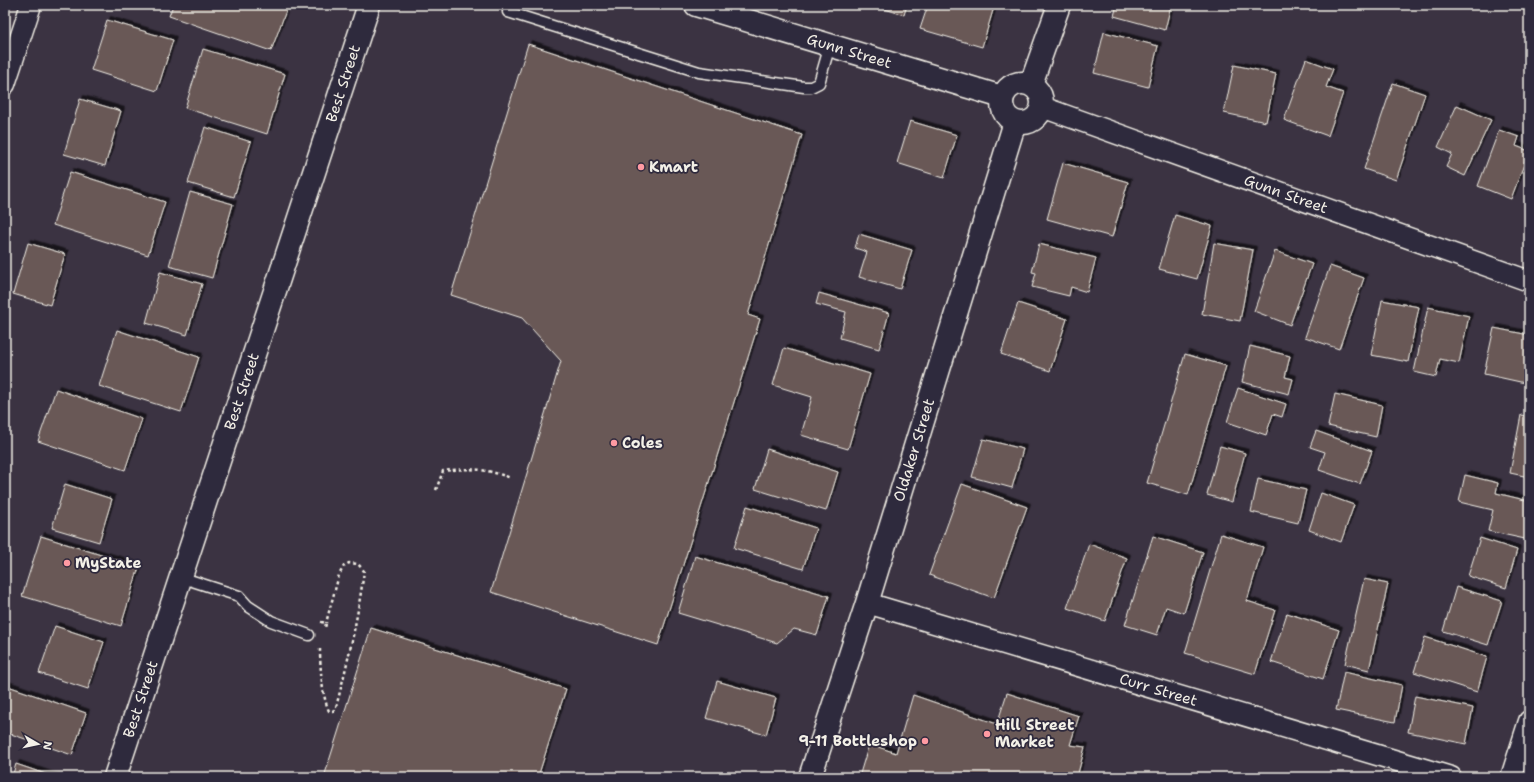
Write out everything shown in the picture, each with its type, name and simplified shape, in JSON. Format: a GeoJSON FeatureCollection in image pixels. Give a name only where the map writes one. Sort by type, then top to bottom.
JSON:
{"type":"FeatureCollection","features":[{"type":"Feature","properties":{"kind":"main road","name":"Best Street"},"geometry":{"type":"LineString","coordinates":[[115,777],[369,5]]}},
{"type":"Feature","properties":{"kind":"main road","name":"Gunn Street"},"geometry":{"type":"LineString","coordinates":[[696,5],[1002,97]]}},
{"type":"Feature","properties":{"kind":"main road"},"geometry":{"type":"LineString","coordinates":[[1031,84],[1059,5]]}},
{"type":"Feature","properties":{"kind":"main road"},"geometry":{"type":"LineString","coordinates":[[1024,82],[1031,84],[1040,93],[1042,107],[1035,119],[1028,122],[1015,122],[1004,112],[1002,97],[1005,90],[1011,86],[1024,82]]}},
{"type":"Feature","properties":{"kind":"main road","name":"Oldaker Street"},"geometry":{"type":"LineString","coordinates":[[810,777],[867,603],[1015,122]]}},
{"type":"Feature","properties":{"kind":"street"},"geometry":{"type":"LineString","coordinates":[[5,84],[30,5]]}},
{"type":"Feature","properties":{"kind":"street","name":"Gunn Street"},"geometry":{"type":"LineString","coordinates":[[1042,107],[1529,282]]}},
{"type":"Feature","properties":{"kind":"street","name":"Curr Street"},"geometry":{"type":"LineString","coordinates":[[867,603],[1451,777]]}},
{"type":"Feature","properties":{"kind":"street"},"geometry":{"type":"LineString","coordinates":[[1511,777],[1529,721]]}},
{"type":"Feature","properties":{"kind":"lane"},"geometry":{"type":"LineString","coordinates":[[508,12],[699,72],[804,87],[811,87],[818,83],[830,45]]}},
{"type":"Feature","properties":{"kind":"lane"},"geometry":{"type":"LineString","coordinates":[[180,577],[239,596],[248,606],[271,621],[309,635]]}},
{"type":"Feature","properties":{"kind":"path"},"geometry":{"type":"LineString","coordinates":[[436,490],[443,471],[463,469],[486,470],[511,478]]}},
{"type":"Feature","properties":{"kind":"path"},"geometry":{"type":"LineString","coordinates":[[320,647],[327,707],[329,711],[333,711],[336,707],[350,652],[362,590],[364,571],[358,564],[349,563],[341,570],[324,631]]}},
{"type":"Feature","properties":{"kind":"path"},"geometry":{"type":"LineString","coordinates":[[320,621],[326,623]]}},
{"type":"Feature","properties":{"kind":"building"},"geometry":{"type":"Polygon","coordinates":[[[173,5],[278,5],[287,8],[271,51],[169,16],[173,5]]]}},
{"type":"Feature","properties":{"kind":"building"},"geometry":{"type":"Polygon","coordinates":[[[872,5],[907,5],[904,15],[872,5]]]}},
{"type":"Feature","properties":{"kind":"building"},"geometry":{"type":"Polygon","coordinates":[[[928,5],[988,5],[994,7],[982,47],[920,29],[928,5]]]}},
{"type":"Feature","properties":{"kind":"building"},"geometry":{"type":"Polygon","coordinates":[[[1117,5],[1171,5],[1165,30],[1114,16],[1117,5]]]}},
{"type":"Feature","properties":{"kind":"building"},"geometry":{"type":"Polygon","coordinates":[[[107,20],[173,40],[157,91],[91,70],[107,20]]]}},
{"type":"Feature","properties":{"kind":"building"},"geometry":{"type":"Polygon","coordinates":[[[1104,32],[1158,46],[1148,87],[1094,73],[1104,32]]]}},
{"type":"Feature","properties":{"kind":"building"},"geometry":{"type":"Polygon","coordinates":[[[528,44],[802,135],[748,315],[760,319],[658,645],[491,592],[561,361],[522,318],[451,295],[528,44]]]}},
{"type":"Feature","properties":{"kind":"building"},"geometry":{"type":"Polygon","coordinates":[[[203,49],[285,74],[267,134],[185,108],[203,49]]]}},
{"type":"Feature","properties":{"kind":"building"},"geometry":{"type":"Polygon","coordinates":[[[1306,59],[1333,69],[1326,87],[1343,93],[1328,136],[1284,120],[1306,59]]]}},
{"type":"Feature","properties":{"kind":"building"},"geometry":{"type":"Polygon","coordinates":[[[1234,65],[1276,74],[1266,122],[1224,113],[1234,65]]]}},
{"type":"Feature","properties":{"kind":"building"},"geometry":{"type":"Polygon","coordinates":[[[1393,83],[1425,94],[1396,180],[1364,169],[1393,83]]]}},
{"type":"Feature","properties":{"kind":"building"},"geometry":{"type":"Polygon","coordinates":[[[80,99],[121,111],[105,166],[64,154],[80,99]]]}},
{"type":"Feature","properties":{"kind":"building"},"geometry":{"type":"Polygon","coordinates":[[[1457,105],[1491,120],[1465,176],[1446,167],[1452,154],[1438,147],[1457,105]]]}},
{"type":"Feature","properties":{"kind":"building"},"geometry":{"type":"Polygon","coordinates":[[[910,121],[957,135],[944,178],[897,163],[910,121]]]}},
{"type":"Feature","properties":{"kind":"building"},"geometry":{"type":"Polygon","coordinates":[[[205,127],[251,142],[234,197],[188,183],[205,127]]]}},
{"type":"Feature","properties":{"kind":"building"},"geometry":{"type":"Polygon","coordinates":[[[1499,130],[1519,137],[1516,146],[1529,151],[1511,199],[1478,186],[1499,130]]]}},
{"type":"Feature","properties":{"kind":"building"},"geometry":{"type":"Polygon","coordinates":[[[1063,163],[1128,182],[1112,237],[1047,219],[1063,163]]]}},
{"type":"Feature","properties":{"kind":"building"},"geometry":{"type":"Polygon","coordinates":[[[70,172],[165,202],[148,255],[53,225],[70,172]]]}},
{"type":"Feature","properties":{"kind":"building"},"geometry":{"type":"Polygon","coordinates":[[[190,192],[233,204],[212,278],[169,266],[190,192]]]}},
{"type":"Feature","properties":{"kind":"building"},"geometry":{"type":"Polygon","coordinates":[[[1175,215],[1212,226],[1197,279],[1159,269],[1175,215]]]}},
{"type":"Feature","properties":{"kind":"building"},"geometry":{"type":"Polygon","coordinates":[[[859,234],[912,250],[900,289],[859,277],[867,252],[855,248],[859,234]]]}},
{"type":"Feature","properties":{"kind":"building"},"geometry":{"type":"Polygon","coordinates":[[[28,243],[65,254],[50,305],[13,294],[28,243]]]}},
{"type":"Feature","properties":{"kind":"building"},"geometry":{"type":"Polygon","coordinates":[[[1214,243],[1253,250],[1240,321],[1202,314],[1214,243]]]}},
{"type":"Feature","properties":{"kind":"building"},"geometry":{"type":"Polygon","coordinates":[[[1039,244],[1096,258],[1087,292],[1071,287],[1069,296],[1032,287],[1036,273],[1032,272],[1039,244]]]}},
{"type":"Feature","properties":{"kind":"building"},"geometry":{"type":"Polygon","coordinates":[[[1275,251],[1312,264],[1290,325],[1254,311],[1275,251]]]}},
{"type":"Feature","properties":{"kind":"building"},"geometry":{"type":"Polygon","coordinates":[[[1330,266],[1364,278],[1339,349],[1305,337],[1330,266]]]}},
{"type":"Feature","properties":{"kind":"building"},"geometry":{"type":"Polygon","coordinates":[[[160,272],[202,284],[187,335],[146,323],[160,272]]]}},
{"type":"Feature","properties":{"kind":"building"},"geometry":{"type":"Polygon","coordinates":[[[819,293],[889,313],[879,349],[840,338],[846,312],[816,304],[819,293]]]}},
{"type":"Feature","properties":{"kind":"building"},"geometry":{"type":"Polygon","coordinates":[[[1382,300],[1419,307],[1408,362],[1371,355],[1382,300]]]}},
{"type":"Feature","properties":{"kind":"building"},"geometry":{"type":"Polygon","coordinates":[[[1018,303],[1067,319],[1050,371],[1001,354],[1018,303]]]}},
{"type":"Feature","properties":{"kind":"building"},"geometry":{"type":"Polygon","coordinates":[[[1428,307],[1469,316],[1459,363],[1440,359],[1436,377],[1414,372],[1428,307]]]}},
{"type":"Feature","properties":{"kind":"building"},"geometry":{"type":"Polygon","coordinates":[[[1494,328],[1529,335],[1529,365],[1525,383],[1484,374],[1494,328]]]}},
{"type":"Feature","properties":{"kind":"building"},"geometry":{"type":"Polygon","coordinates":[[[117,330],[199,357],[181,412],[99,386],[117,330]]]}},
{"type":"Feature","properties":{"kind":"building"},"geometry":{"type":"Polygon","coordinates":[[[1250,346],[1290,356],[1285,377],[1293,379],[1289,394],[1242,382],[1250,346]]]}},
{"type":"Feature","properties":{"kind":"building"},"geometry":{"type":"Polygon","coordinates":[[[784,348],[870,374],[848,449],[801,435],[812,397],[773,385],[784,348]]]}},
{"type":"Feature","properties":{"kind":"building"},"geometry":{"type":"Polygon","coordinates":[[[1185,354],[1226,366],[1188,495],[1147,483],[1185,354]]]}},
{"type":"Feature","properties":{"kind":"building"},"geometry":{"type":"Polygon","coordinates":[[[1238,388],[1286,404],[1282,417],[1273,414],[1266,435],[1227,422],[1238,388]]]}},
{"type":"Feature","properties":{"kind":"building"},"geometry":{"type":"Polygon","coordinates":[[[56,389],[142,419],[125,470],[38,441],[56,389]]]}},
{"type":"Feature","properties":{"kind":"building"},"geometry":{"type":"Polygon","coordinates":[[[1335,394],[1382,405],[1376,437],[1328,426],[1335,394]]]}},
{"type":"Feature","properties":{"kind":"building"},"geometry":{"type":"Polygon","coordinates":[[[1521,415],[1529,417],[1529,477],[1510,473],[1521,415]]]}},
{"type":"Feature","properties":{"kind":"building"},"geometry":{"type":"Polygon","coordinates":[[[1316,431],[1372,451],[1360,484],[1319,470],[1325,452],[1310,447],[1316,431]]]}},
{"type":"Feature","properties":{"kind":"building"},"geometry":{"type":"Polygon","coordinates":[[[983,439],[1023,449],[1012,488],[972,477],[983,439]]]}},
{"type":"Feature","properties":{"kind":"building"},"geometry":{"type":"Polygon","coordinates":[[[1220,446],[1245,453],[1232,502],[1207,495],[1220,446]]]}},
{"type":"Feature","properties":{"kind":"building"},"geometry":{"type":"Polygon","coordinates":[[[767,449],[838,472],[826,511],[755,489],[767,449]]]}},
{"type":"Feature","properties":{"kind":"building"},"geometry":{"type":"Polygon","coordinates":[[[1465,475],[1498,483],[1496,493],[1529,501],[1529,521],[1525,539],[1488,531],[1493,510],[1459,502],[1465,475]]]}},
{"type":"Feature","properties":{"kind":"building"},"geometry":{"type":"Polygon","coordinates":[[[1258,479],[1306,490],[1298,523],[1251,512],[1258,479]]]}},
{"type":"Feature","properties":{"kind":"building"},"geometry":{"type":"Polygon","coordinates":[[[65,484],[112,499],[99,542],[52,528],[65,484]]]}},
{"type":"Feature","properties":{"kind":"building"},"geometry":{"type":"Polygon","coordinates":[[[962,484],[1027,507],[994,598],[929,575],[962,484]]]}},
{"type":"Feature","properties":{"kind":"building"},"geometry":{"type":"Polygon","coordinates":[[[1321,493],[1354,505],[1341,542],[1309,530],[1321,493]]]}},
{"type":"Feature","properties":{"kind":"building"},"geometry":{"type":"Polygon","coordinates":[[[747,506],[816,528],[803,569],[734,548],[747,506]]]}},
{"type":"Feature","properties":{"kind":"building"},"geometry":{"type":"Polygon","coordinates":[[[1221,534],[1263,547],[1247,601],[1275,610],[1255,674],[1185,653],[1221,534]]]}},
{"type":"Feature","properties":{"kind":"building"},"geometry":{"type":"Polygon","coordinates":[[[41,536],[139,567],[121,626],[22,596],[41,536]]]}},
{"type":"Feature","properties":{"kind":"building"},"geometry":{"type":"Polygon","coordinates":[[[1153,536],[1203,552],[1184,613],[1166,607],[1157,635],[1125,625],[1153,536]]]}},
{"type":"Feature","properties":{"kind":"building"},"geometry":{"type":"Polygon","coordinates":[[[1480,538],[1517,550],[1506,588],[1468,576],[1480,538]]]}},
{"type":"Feature","properties":{"kind":"building"},"geometry":{"type":"Polygon","coordinates":[[[1089,544],[1127,558],[1105,621],[1067,608],[1089,544]]]}},
{"type":"Feature","properties":{"kind":"building"},"geometry":{"type":"Polygon","coordinates":[[[695,556],[829,596],[817,635],[794,629],[777,643],[678,613],[695,556]]]}},
{"type":"Feature","properties":{"kind":"building"},"geometry":{"type":"Polygon","coordinates":[[[1364,579],[1388,584],[1369,670],[1345,664],[1364,579]]]}},
{"type":"Feature","properties":{"kind":"building"},"geometry":{"type":"Polygon","coordinates":[[[1456,587],[1502,601],[1488,645],[1443,631],[1456,587]]]}},
{"type":"Feature","properties":{"kind":"building"},"geometry":{"type":"Polygon","coordinates":[[[1287,613],[1339,630],[1323,679],[1271,662],[1287,613]]]}},
{"type":"Feature","properties":{"kind":"building"},"geometry":{"type":"Polygon","coordinates":[[[55,626],[104,642],[88,689],[39,673],[55,626]]]}},
{"type":"Feature","properties":{"kind":"building"},"geometry":{"type":"Polygon","coordinates":[[[371,628],[566,689],[538,777],[324,777],[371,628]]]}},
{"type":"Feature","properties":{"kind":"building"},"geometry":{"type":"Polygon","coordinates":[[[1425,637],[1487,657],[1477,692],[1414,672],[1425,637]]]}},
{"type":"Feature","properties":{"kind":"building"},"geometry":{"type":"Polygon","coordinates":[[[1344,672],[1402,685],[1395,722],[1336,710],[1344,672]]]}},
{"type":"Feature","properties":{"kind":"building"},"geometry":{"type":"Polygon","coordinates":[[[717,681],[776,698],[766,735],[706,718],[717,681]]]}},
{"type":"Feature","properties":{"kind":"building"},"geometry":{"type":"Polygon","coordinates":[[[5,685],[86,713],[72,755],[5,732],[5,685]]]}},
{"type":"Feature","properties":{"kind":"building","name":"Hill Street Market"},"geometry":{"type":"Polygon","coordinates":[[[1007,693],[1079,716],[1070,745],[1085,747],[1077,777],[859,777],[869,744],[896,753],[913,695],[997,724],[1007,693]]]}},
{"type":"Feature","properties":{"kind":"building"},"geometry":{"type":"Polygon","coordinates":[[[1415,696],[1473,708],[1466,744],[1408,732],[1415,696]]]}},
{"type":"Feature","properties":{"kind":"building"},"geometry":{"type":"Polygon","coordinates":[[[16,764],[54,777],[12,777],[16,764]]]}},
{"type":"Feature","properties":{"kind":"place","name":"Kmart"},"geometry":{"type":"Point","coordinates":[641,167]}},
{"type":"Feature","properties":{"kind":"place","name":"Coles"},"geometry":{"type":"Point","coordinates":[614,443]}},
{"type":"Feature","properties":{"kind":"place","name":"MyState"},"geometry":{"type":"Point","coordinates":[67,563]}},
{"type":"Feature","properties":{"kind":"place","name":"Hill Street Market"},"geometry":{"type":"Point","coordinates":[987,734]}},
{"type":"Feature","properties":{"kind":"place","name":"9-11 Bottleshop"},"geometry":{"type":"Point","coordinates":[925,741]}}]}
